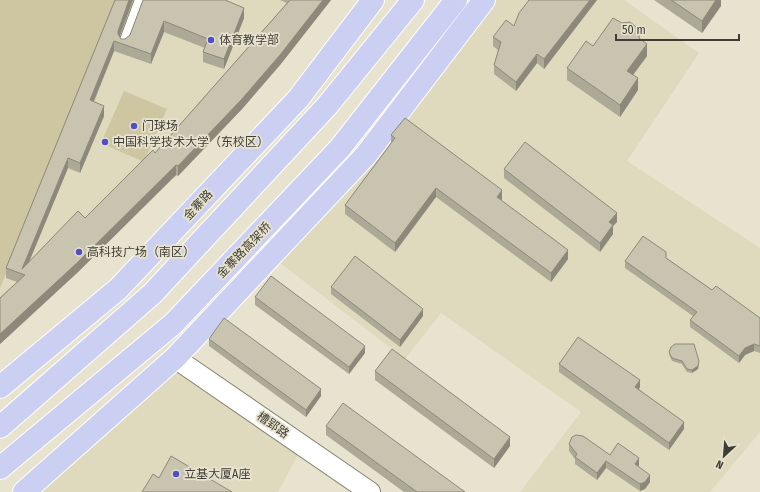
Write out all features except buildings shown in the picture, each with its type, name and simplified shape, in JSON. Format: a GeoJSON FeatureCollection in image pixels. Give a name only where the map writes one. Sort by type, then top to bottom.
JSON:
{"type":"FeatureCollection","features":[{"type":"Feature","properties":{"kind":"highway","name":"金寨路"},"geometry":{"type":"LineString","coordinates":[[0,387],[118,289],[298,100],[373,0]]}},
{"type":"Feature","properties":{"kind":"highway"},"geometry":{"type":"LineString","coordinates":[[0,427],[152,294],[327,106],[413,0]]}},
{"type":"Feature","properties":{"kind":"highway","name":"金寨路高架桥"},"geometry":{"type":"LineString","coordinates":[[0,468],[174,324],[340,148],[456,0]]}},
{"type":"Feature","properties":{"kind":"highway"},"geometry":{"type":"LineString","coordinates":[[24,492],[175,358],[366,155],[484,0]]}},
{"type":"Feature","properties":{"kind":"street","name":"槽郢路"},"geometry":{"type":"LineString","coordinates":[[175,358],[370,492]]}},
{"type":"Feature","properties":{"kind":"lane"},"geometry":{"type":"LineString","coordinates":[[124,43],[140,0]]}},
{"type":"Feature","properties":{"kind":"shaded area","name":"中国科学技术大学（东校区）"},"geometry":{"type":"Polygon","coordinates":[[[0,0],[331,0],[178,176],[170,181],[78,272],[0,344],[0,0]]]}},
{"type":"Feature","properties":{"kind":"shaded area"},"geometry":{"type":"Polygon","coordinates":[[[0,0],[116,0],[0,288],[0,0]]]}},
{"type":"Feature","properties":{"kind":"shaded area"},"geometry":{"type":"Polygon","coordinates":[[[484,0],[624,0],[699,53],[627,161],[760,248],[760,432],[710,492],[520,492],[581,412],[441,313],[405,359],[271,256],[484,0]]]}},
{"type":"Feature","properties":{"kind":"shaded area","name":"门球场"},"geometry":{"type":"Polygon","coordinates":[[[124,91],[167,109],[144,162],[101,143],[124,91]]]}},
{"type":"Feature","properties":{"kind":"shaded area"},"geometry":{"type":"Polygon","coordinates":[[[175,358],[303,446],[278,492],[24,492],[175,358]]]}},
{"type":"Feature","properties":{"kind":"place","name":"体育教学部"},"geometry":{"type":"Point","coordinates":[211,40]}},
{"type":"Feature","properties":{"kind":"place","name":"门球场"},"geometry":{"type":"Point","coordinates":[134,126]}},
{"type":"Feature","properties":{"kind":"place","name":"中国科学技术大学（东校区）"},"geometry":{"type":"Point","coordinates":[105,142]}},
{"type":"Feature","properties":{"kind":"place","name":"高科技广场（南区）"},"geometry":{"type":"Point","coordinates":[79,252]}},
{"type":"Feature","properties":{"kind":"place","name":"立基大厦A座"},"geometry":{"type":"Point","coordinates":[176,474]}}]}
